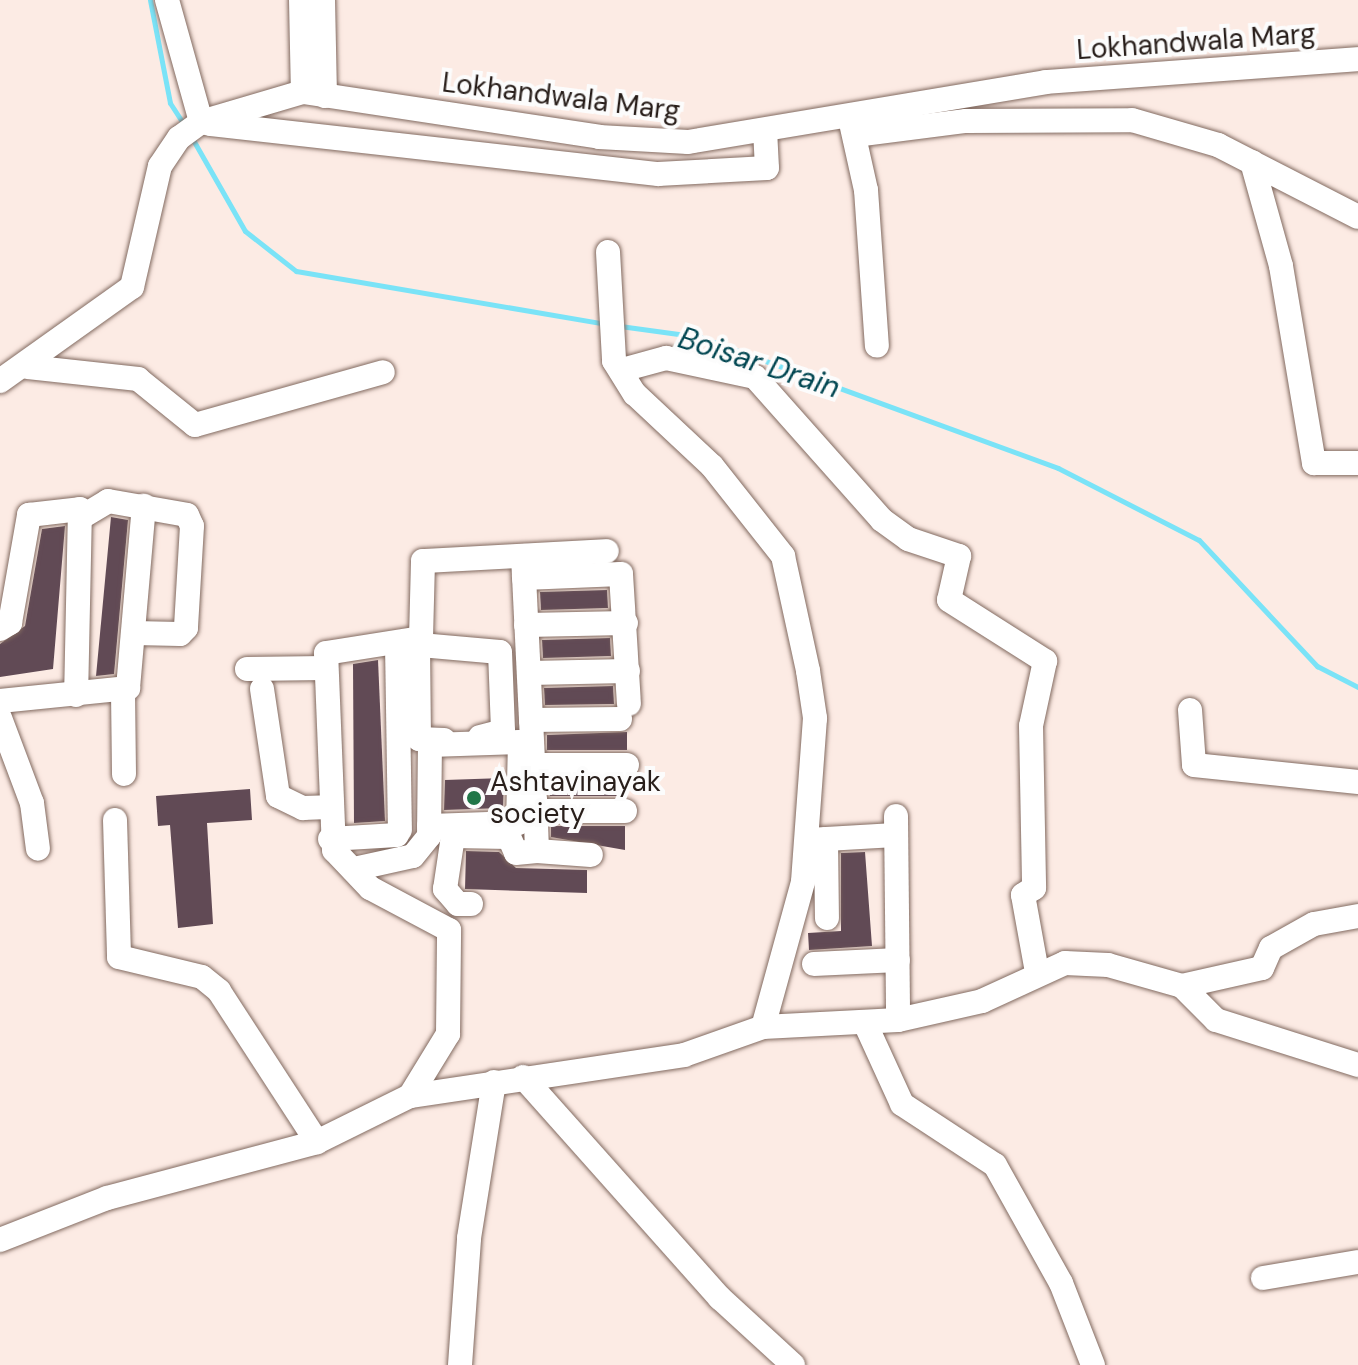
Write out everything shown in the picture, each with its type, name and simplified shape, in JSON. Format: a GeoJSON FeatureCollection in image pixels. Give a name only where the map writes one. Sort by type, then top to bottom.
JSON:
{"type":"FeatureCollection","features":[{"type":"Feature","properties":{"kind":"street"},"geometry":{"type":"LineString","coordinates":[[167,0],[193,128]]}},
{"type":"Feature","properties":{"kind":"street"},"geometry":{"type":"LineString","coordinates":[[301,0],[314,94]]}},
{"type":"Feature","properties":{"kind":"street"},"geometry":{"type":"LineString","coordinates":[[314,94],[323,0]]}},
{"type":"Feature","properties":{"kind":"street","name":"Lokhandwala Marg"},"geometry":{"type":"LineString","coordinates":[[193,128],[314,94],[630,140],[765,134],[852,125],[1046,82],[1358,59]]}},
{"type":"Feature","properties":{"kind":"street"},"geometry":{"type":"LineString","coordinates":[[877,346],[866,190],[852,125],[1132,120],[1187,133],[1252,162],[1358,217]]}},
{"type":"Feature","properties":{"kind":"street"},"geometry":{"type":"LineString","coordinates":[[193,128],[658,174],[767,168],[765,134]]}},
{"type":"Feature","properties":{"kind":"street"},"geometry":{"type":"LineString","coordinates":[[0,381],[28,367],[132,287],[160,166],[193,128]]}},
{"type":"Feature","properties":{"kind":"street"},"geometry":{"type":"LineString","coordinates":[[1252,162],[1281,266],[1314,463],[1358,463]]}},
{"type":"Feature","properties":{"kind":"street"},"geometry":{"type":"LineString","coordinates":[[608,252],[615,292],[610,321],[618,366],[635,394],[712,466],[783,556],[815,718],[817,840],[815,882],[763,1027]]}},
{"type":"Feature","properties":{"kind":"street"},"geometry":{"type":"LineString","coordinates":[[618,366],[666,358],[755,377],[882,520],[908,539],[959,556],[949,600],[1045,661],[1031,726],[1034,888],[1023,895],[1037,972]]}},
{"type":"Feature","properties":{"kind":"street"},"geometry":{"type":"LineString","coordinates":[[28,367],[138,379],[195,425],[383,372]]}},
{"type":"Feature","properties":{"kind":"street"},"geometry":{"type":"LineString","coordinates":[[0,629],[10,623],[29,515],[38,509],[85,515],[108,501],[187,515],[192,526],[186,628],[180,634],[134,633]]}},
{"type":"Feature","properties":{"kind":"street"},"geometry":{"type":"LineString","coordinates":[[124,774],[123,692],[134,633],[144,506]]}},
{"type":"Feature","properties":{"kind":"street"},"geometry":{"type":"LineString","coordinates":[[76,695],[85,515]]}},
{"type":"Feature","properties":{"kind":"street"},"geometry":{"type":"LineString","coordinates":[[524,567],[607,551]]}},
{"type":"Feature","properties":{"kind":"street"},"geometry":{"type":"LineString","coordinates":[[330,839],[398,832],[408,645],[424,631],[423,561],[621,574],[628,671],[625,711],[531,720]]}},
{"type":"Feature","properties":{"kind":"street"},"geometry":{"type":"LineString","coordinates":[[524,567],[537,851]]}},
{"type":"Feature","properties":{"kind":"street"},"geometry":{"type":"LineString","coordinates":[[526,625],[626,623]]}},
{"type":"Feature","properties":{"kind":"street"},"geometry":{"type":"LineString","coordinates":[[408,645],[419,739],[500,736],[500,652],[408,645],[336,647],[326,653],[330,839],[370,888],[449,930],[448,1034],[410,1096]]}},
{"type":"Feature","properties":{"kind":"street"},"geometry":{"type":"LineString","coordinates":[[325,668],[254,679],[278,796],[303,808],[328,807]]}},
{"type":"Feature","properties":{"kind":"street"},"geometry":{"type":"LineString","coordinates":[[529,673],[628,671]]}},
{"type":"Feature","properties":{"kind":"street"},"geometry":{"type":"LineString","coordinates":[[0,701],[123,692]]}},
{"type":"Feature","properties":{"kind":"street"},"geometry":{"type":"LineString","coordinates":[[1190,710],[1194,765],[1358,782]]}},
{"type":"Feature","properties":{"kind":"street"},"geometry":{"type":"LineString","coordinates":[[0,718],[32,803],[38,849]]}},
{"type":"Feature","properties":{"kind":"street"},"geometry":{"type":"LineString","coordinates":[[354,869],[413,856],[434,836],[518,823],[520,742],[430,745],[434,836],[445,889],[458,904],[471,904]]}},
{"type":"Feature","properties":{"kind":"street"},"geometry":{"type":"LineString","coordinates":[[533,765],[627,765]]}},
{"type":"Feature","properties":{"kind":"street"},"geometry":{"type":"LineString","coordinates":[[535,811],[625,811]]}},
{"type":"Feature","properties":{"kind":"street"},"geometry":{"type":"LineString","coordinates":[[115,820],[119,957],[202,977],[219,991],[317,1142]]}},
{"type":"Feature","properties":{"kind":"street"},"geometry":{"type":"LineString","coordinates":[[817,840],[896,825],[898,1020]]}},
{"type":"Feature","properties":{"kind":"street"},"geometry":{"type":"LineString","coordinates":[[434,836],[509,837],[516,853],[537,851],[591,855]]}},
{"type":"Feature","properties":{"kind":"street"},"geometry":{"type":"LineString","coordinates":[[815,882],[827,918]]}},
{"type":"Feature","properties":{"kind":"street"},"geometry":{"type":"LineString","coordinates":[[0,1240],[107,1198],[317,1142],[410,1096],[684,1055],[763,1027],[898,1020],[982,1001],[1037,972],[1065,963],[1108,965],[1182,986],[1262,968],[1271,948],[1314,924],[1358,916]]}},
{"type":"Feature","properties":{"kind":"street"},"geometry":{"type":"LineString","coordinates":[[814,964],[898,960]]}},
{"type":"Feature","properties":{"kind":"street"},"geometry":{"type":"LineString","coordinates":[[1182,986],[1216,1020],[1358,1065]]}},
{"type":"Feature","properties":{"kind":"street"},"geometry":{"type":"LineString","coordinates":[[865,1023],[902,1104],[995,1165],[1061,1283],[1093,1365]]}},
{"type":"Feature","properties":{"kind":"street"},"geometry":{"type":"LineString","coordinates":[[523,1077],[720,1298],[793,1365]]}},
{"type":"Feature","properties":{"kind":"street"},"geometry":{"type":"LineString","coordinates":[[460,1365],[469,1238],[494,1082]]}},
{"type":"Feature","properties":{"kind":"street"},"geometry":{"type":"LineString","coordinates":[[1263,1278],[1358,1262]]}},
{"type":"Feature","properties":{"kind":"building"},"geometry":{"type":"Polygon","coordinates":[[[111,517],[128,520],[114,674],[96,676],[111,517]]]}},
{"type":"Feature","properties":{"kind":"building"},"geometry":{"type":"Polygon","coordinates":[[[65,526],[53,669],[0,677],[0,644],[25,626],[42,529],[65,526]]]}},
{"type":"Feature","properties":{"kind":"building"},"geometry":{"type":"Polygon","coordinates":[[[607,590],[608,608],[541,610],[540,592],[607,590]]]}},
{"type":"Feature","properties":{"kind":"building"},"geometry":{"type":"Polygon","coordinates":[[[610,638],[611,656],[543,658],[542,640],[610,638]]]}},
{"type":"Feature","properties":{"kind":"building"},"geometry":{"type":"Polygon","coordinates":[[[378,660],[385,821],[354,823],[353,664],[378,660]]]}},
{"type":"Feature","properties":{"kind":"building"},"geometry":{"type":"Polygon","coordinates":[[[613,686],[614,704],[545,705],[544,688],[613,686]]]}},
{"type":"Feature","properties":{"kind":"building"},"geometry":{"type":"Polygon","coordinates":[[[627,732],[627,750],[547,750],[547,735],[627,732]]]}},
{"type":"Feature","properties":{"kind":"building"},"geometry":{"type":"Polygon","coordinates":[[[504,778],[503,808],[444,810],[445,780],[504,778]]]}},
{"type":"Feature","properties":{"kind":"building"},"geometry":{"type":"Polygon","coordinates":[[[543,780],[627,780],[627,796],[550,796],[543,780]]]}},
{"type":"Feature","properties":{"kind":"building"},"geometry":{"type":"Polygon","coordinates":[[[250,789],[252,820],[207,823],[213,924],[178,928],[170,825],[158,826],[156,796],[250,789]]]}},
{"type":"Feature","properties":{"kind":"building"},"geometry":{"type":"Polygon","coordinates":[[[551,826],[625,826],[625,850],[551,837],[551,826]]]}},
{"type":"Feature","properties":{"kind":"building"},"geometry":{"type":"Polygon","coordinates":[[[466,851],[499,852],[516,868],[587,870],[587,893],[465,889],[466,851]]]}},
{"type":"Feature","properties":{"kind":"building"},"geometry":{"type":"Polygon","coordinates":[[[865,852],[872,946],[809,950],[808,933],[841,931],[841,853],[865,852]]]}},
{"type":"Feature","properties":{"kind":"waterway","name":"Boisar Drain"},"geometry":{"type":"LineString","coordinates":[[150,0],[170,103],[185,126]]}},
{"type":"Feature","properties":{"kind":"waterway","name":"Boisar Drain"},"geometry":{"type":"LineString","coordinates":[[192,138],[245,231],[296,271],[606,324]]}},
{"type":"Feature","properties":{"kind":"waterway","name":"Boisar Drain"},"geometry":{"type":"LineString","coordinates":[[620,326],[700,337],[1058,468],[1199,540],[1317,666],[1358,687]]}},
{"type":"Feature","properties":{"kind":"place","name":"Ashtavinayak society"},"geometry":{"type":"Point","coordinates":[474,798]}}]}
